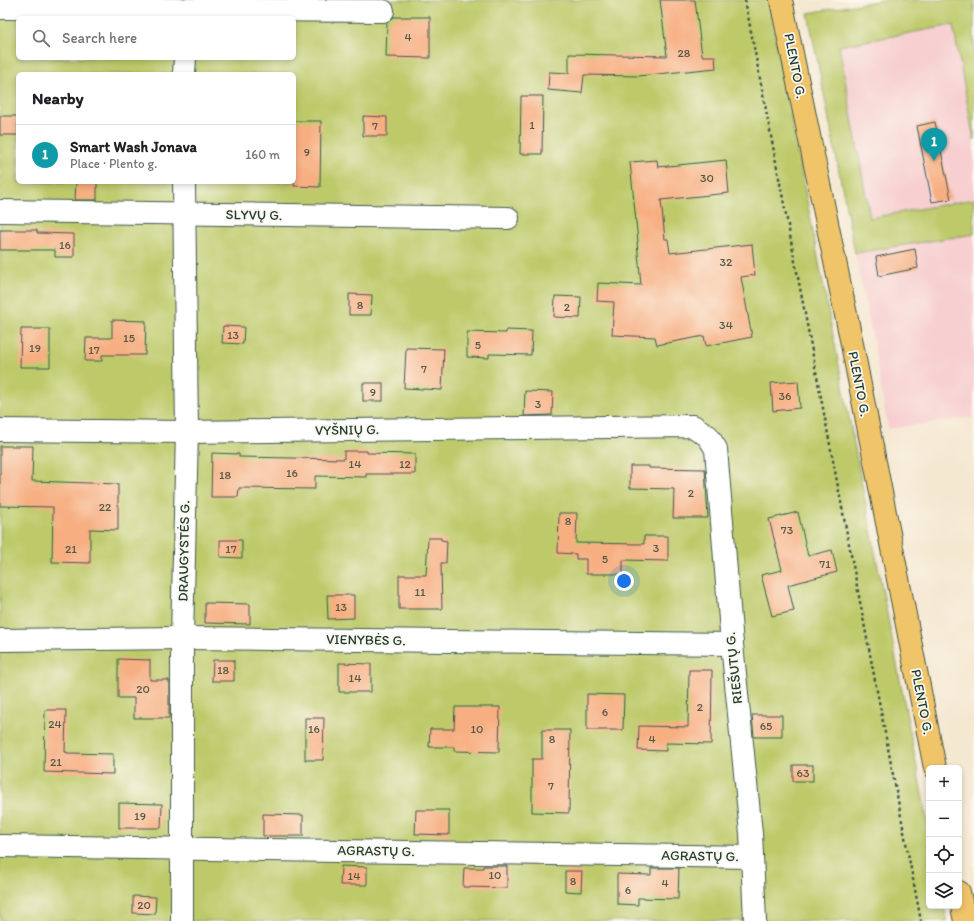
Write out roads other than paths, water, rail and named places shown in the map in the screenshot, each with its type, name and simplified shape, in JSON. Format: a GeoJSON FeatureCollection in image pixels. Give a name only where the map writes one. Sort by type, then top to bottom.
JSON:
{"type":"FeatureCollection","features":[{"type":"Feature","properties":{"kind":"highway","name":"PLENTO G."},"geometry":{"type":"LineString","coordinates":[[781,0],[854,354],[934,765]]}},
{"type":"Feature","properties":{"kind":"highway"},"geometry":{"type":"LineString","coordinates":[[962,906],[965,921]]}},
{"type":"Feature","properties":{"kind":"street"},"geometry":{"type":"LineString","coordinates":[[0,8],[383,11]]}},
{"type":"Feature","properties":{"kind":"street"},"geometry":{"type":"LineString","coordinates":[[184,72],[185,60]]}},
{"type":"Feature","properties":{"kind":"street","name":"DRAUGYSTĖS G."},"geometry":{"type":"LineString","coordinates":[[182,921],[182,638],[188,432],[184,184]]}},
{"type":"Feature","properties":{"kind":"street","name":"SLYVŲ G."},"geometry":{"type":"LineString","coordinates":[[0,211],[508,218]]}},
{"type":"Feature","properties":{"kind":"street","name":"VYŠNIŲ G."},"geometry":{"type":"LineString","coordinates":[[0,430],[188,432],[693,426]]}},
{"type":"Feature","properties":{"kind":"street","name":"RIEŠUTŲ G."},"geometry":{"type":"LineString","coordinates":[[693,426],[708,436],[716,449],[732,644],[752,833],[755,921]]}},
{"type":"Feature","properties":{"kind":"street","name":"VIENYBĖS G."},"geometry":{"type":"LineString","coordinates":[[0,640],[182,638],[732,644]]}},
{"type":"Feature","properties":{"kind":"street","name":"AGRASTŲ G."},"geometry":{"type":"LineString","coordinates":[[0,846],[752,857]]}},
{"type":"Feature","properties":{"kind":"place","name":"Smart Wash Jonava"},"geometry":{"type":"Point","coordinates":[934,161]}}]}
